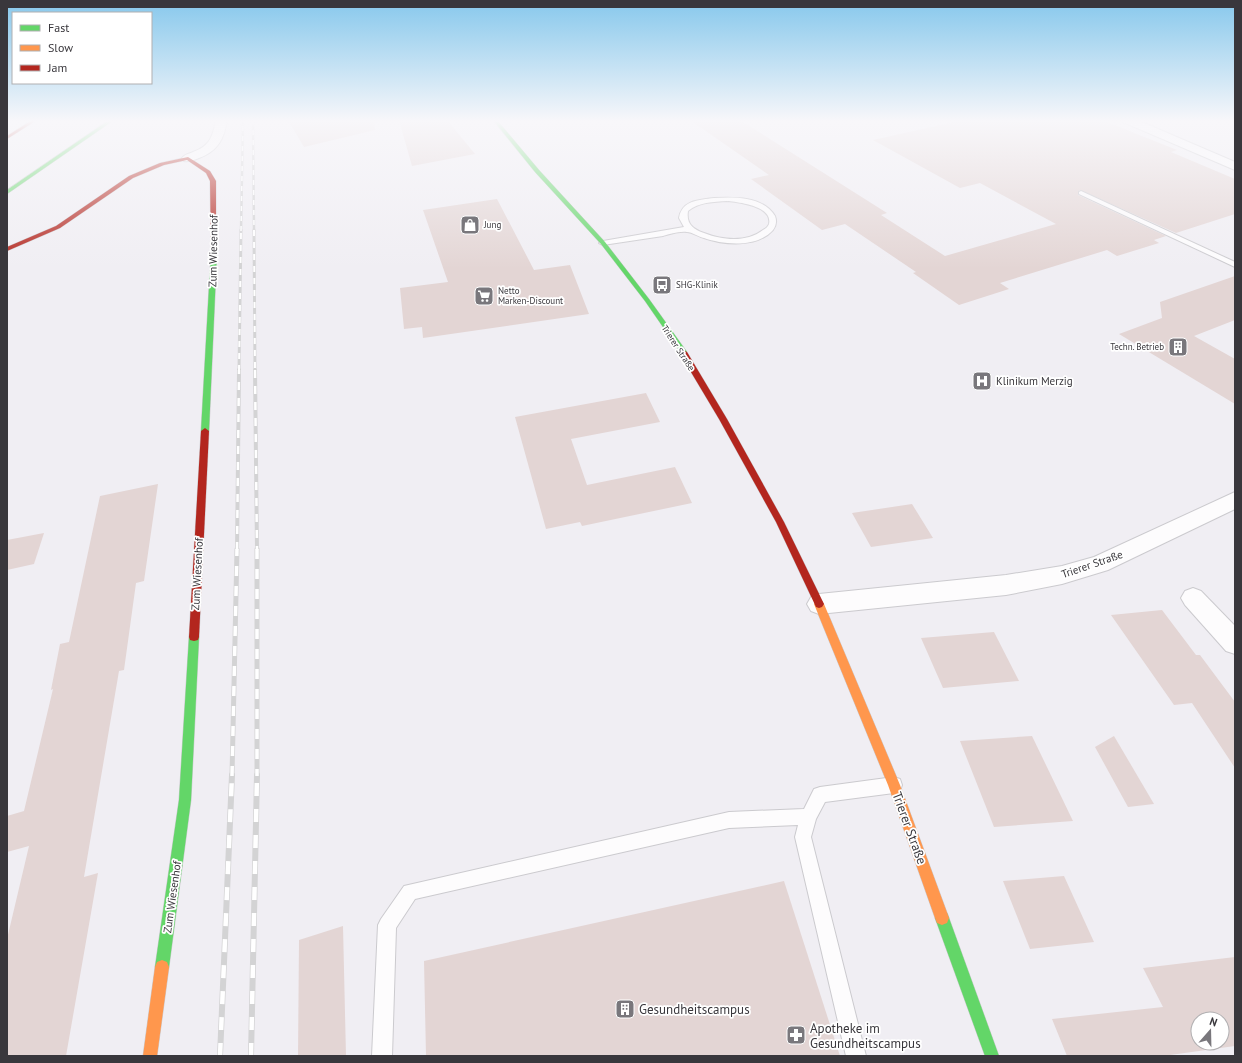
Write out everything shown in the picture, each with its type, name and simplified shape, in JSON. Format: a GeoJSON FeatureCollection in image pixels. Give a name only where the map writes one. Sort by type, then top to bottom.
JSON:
{"type":"FeatureCollection","features":[{"type":"Feature","properties":{"kind":"street"},"geometry":{"type":"LineString","coordinates":[[7,192],[40,170]]}},
{"type":"Feature","properties":{"kind":"street"},"geometry":{"type":"LineString","coordinates":[[7,249],[74,217],[131,177],[149,170]]}},
{"type":"Feature","properties":{"kind":"street","name":"Zum Wiesenhof"},"geometry":{"type":"LineString","coordinates":[[150,1056],[185,800],[214,262],[214,181],[205,170]]}},
{"type":"Feature","properties":{"kind":"street","name":"Trierer Straße"},"geometry":{"type":"LineString","coordinates":[[536,170],[603,243],[647,300],[678,345],[723,419],[780,522],[819,604],[894,786],[992,1056]]}},
{"type":"Feature","properties":{"kind":"street"},"geometry":{"type":"LineString","coordinates":[[7,240],[43,233]]}},
{"type":"Feature","properties":{"kind":"street","name":"Trierer Straße"},"geometry":{"type":"LineString","coordinates":[[819,604],[1006,585],[1062,575],[1100,564],[1235,500]]}},
{"type":"Feature","properties":{"kind":"street"},"geometry":{"type":"LineString","coordinates":[[1193,598],[1235,644]]}},
{"type":"Feature","properties":{"kind":"lane"},"geometry":{"type":"LineString","coordinates":[[1081,193],[1235,265]]}},
{"type":"Feature","properties":{"kind":"lane"},"geometry":{"type":"LineString","coordinates":[[603,243],[690,229],[711,238],[738,241],[751,239],[762,235],[769,230],[773,224],[772,218],[768,212],[761,207],[740,200],[715,199],[703,201],[686,210],[683,216],[684,223],[690,229]]}},
{"type":"Feature","properties":{"kind":"lane"},"geometry":{"type":"LineString","coordinates":[[856,1056],[803,837],[820,795],[894,786]]}},
{"type":"Feature","properties":{"kind":"lane"},"geometry":{"type":"LineString","coordinates":[[382,1056],[387,925],[410,892],[729,820],[810,817]]}},
{"type":"Feature","properties":{"kind":"building"},"geometry":{"type":"Polygon","coordinates":[[[761,170],[818,170],[887,213],[881,215],[945,256],[1056,224],[980,183],[960,188],[927,170],[1213,170],[1235,179],[1235,214],[1176,233],[1080,190],[1078,195],[1166,236],[1154,240],[1159,243],[1117,256],[1107,250],[1000,283],[1009,289],[959,305],[913,273],[916,272],[845,224],[822,230],[751,179],[769,175],[761,170]]]}},
{"type":"Feature","properties":{"kind":"building"},"geometry":{"type":"Polygon","coordinates":[[[497,199],[534,270],[570,265],[589,314],[423,338],[422,327],[404,329],[400,288],[448,282],[423,210],[497,199]]]}},
{"type":"Feature","properties":{"kind":"building","name":"Techn. Betrieb"},"geometry":{"type":"Polygon","coordinates":[[[1235,276],[1235,320],[1194,336],[1235,359],[1235,404],[1119,334],[1162,318],[1160,302],[1235,276]]]}},
{"type":"Feature","properties":{"kind":"building"},"geometry":{"type":"Polygon","coordinates":[[[646,393],[660,422],[571,439],[587,485],[675,467],[692,503],[582,526],[580,522],[546,529],[515,417],[646,393]]]}},
{"type":"Feature","properties":{"kind":"building"},"geometry":{"type":"Polygon","coordinates":[[[158,484],[144,581],[136,583],[124,670],[119,671],[84,877],[98,873],[66,1056],[7,1056],[7,939],[29,846],[7,852],[7,816],[24,811],[53,689],[51,690],[60,644],[69,642],[100,496],[158,484]]]}},
{"type":"Feature","properties":{"kind":"building"},"geometry":{"type":"Polygon","coordinates":[[[912,504],[933,538],[871,547],[852,513],[912,504]]]}},
{"type":"Feature","properties":{"kind":"building"},"geometry":{"type":"Polygon","coordinates":[[[44,533],[34,564],[7,570],[7,540],[44,533]]]}},
{"type":"Feature","properties":{"kind":"building"},"geometry":{"type":"Polygon","coordinates":[[[1162,610],[1196,655],[1200,655],[1235,702],[1235,768],[1192,703],[1174,705],[1111,615],[1162,610]]]}},
{"type":"Feature","properties":{"kind":"building"},"geometry":{"type":"Polygon","coordinates":[[[994,632],[1019,681],[943,688],[921,638],[994,632]]]}},
{"type":"Feature","properties":{"kind":"building"},"geometry":{"type":"Polygon","coordinates":[[[1032,736],[1073,821],[994,827],[960,741],[1032,736]]]}},
{"type":"Feature","properties":{"kind":"building"},"geometry":{"type":"Polygon","coordinates":[[[1114,736],[1154,804],[1128,807],[1095,747],[1114,736]]]}},
{"type":"Feature","properties":{"kind":"building"},"geometry":{"type":"Polygon","coordinates":[[[1064,876],[1094,942],[1030,949],[1003,881],[1064,876]]]}},
{"type":"Feature","properties":{"kind":"building","name":"Gesundheitscampus"},"geometry":{"type":"Polygon","coordinates":[[[784,881],[840,1056],[426,1056],[424,961],[784,881]]]}},
{"type":"Feature","properties":{"kind":"building"},"geometry":{"type":"Polygon","coordinates":[[[343,926],[346,1056],[298,1056],[299,940],[343,926]]]}},
{"type":"Feature","properties":{"kind":"building"},"geometry":{"type":"Polygon","coordinates":[[[1235,957],[1235,1046],[1230,1047],[1230,1011],[1190,1011],[1190,1051],[1199,1051],[1163,1056],[1067,1056],[1052,1019],[1163,1007],[1143,968],[1235,957]]]}},
{"type":"Feature","properties":{"kind":"railway"},"geometry":{"type":"LineString","coordinates":[[241,231],[242,170]]}},
{"type":"Feature","properties":{"kind":"railway"},"geometry":{"type":"LineString","coordinates":[[253,170],[254,231]]}},
{"type":"Feature","properties":{"kind":"railway"},"geometry":{"type":"LineString","coordinates":[[239,371],[241,230]]}},
{"type":"Feature","properties":{"kind":"railway"},"geometry":{"type":"LineString","coordinates":[[254,230],[255,371]]}},
{"type":"Feature","properties":{"kind":"railway"},"geometry":{"type":"LineString","coordinates":[[237,550],[239,370]]}},
{"type":"Feature","properties":{"kind":"railway"},"geometry":{"type":"LineString","coordinates":[[255,370],[257,550]]}},
{"type":"Feature","properties":{"kind":"railway"},"geometry":{"type":"LineString","coordinates":[[232,776],[237,549]]}},
{"type":"Feature","properties":{"kind":"railway"},"geometry":{"type":"LineString","coordinates":[[257,550],[257,775]]}},
{"type":"Feature","properties":{"kind":"railway"},"geometry":{"type":"LineString","coordinates":[[220,1056],[232,775]]}},
{"type":"Feature","properties":{"kind":"railway"},"geometry":{"type":"LineString","coordinates":[[251,1056],[257,775]]}},
{"type":"Feature","properties":{"kind":"traffic: fast"},"geometry":{"type":"LineString","coordinates":[[7,192],[40,170]]}},
{"type":"Feature","properties":{"kind":"traffic: fast"},"geometry":{"type":"LineString","coordinates":[[536,170],[603,243],[647,300],[683,352]]}},
{"type":"Feature","properties":{"kind":"traffic: fast"},"geometry":{"type":"LineString","coordinates":[[205,431],[214,251]]}},
{"type":"Feature","properties":{"kind":"traffic: fast"},"geometry":{"type":"LineString","coordinates":[[162,967],[185,800],[194,637]]}},
{"type":"Feature","properties":{"kind":"traffic: fast"},"geometry":{"type":"LineString","coordinates":[[942,918],[992,1056]]}},
{"type":"Feature","properties":{"kind":"traffic: slow"},"geometry":{"type":"LineString","coordinates":[[819,604],[894,785],[942,918]]}},
{"type":"Feature","properties":{"kind":"traffic: slow"},"geometry":{"type":"LineString","coordinates":[[150,1056],[162,967]]}},
{"type":"Feature","properties":{"kind":"traffic: jam"},"geometry":{"type":"LineString","coordinates":[[7,249],[58,227],[131,177],[149,170]]}},
{"type":"Feature","properties":{"kind":"traffic: jam"},"geometry":{"type":"LineString","coordinates":[[205,170],[208,172],[213,181],[214,251]]}},
{"type":"Feature","properties":{"kind":"traffic: jam"},"geometry":{"type":"LineString","coordinates":[[683,352],[723,419],[780,522],[819,604]]}},
{"type":"Feature","properties":{"kind":"traffic: jam"},"geometry":{"type":"LineString","coordinates":[[194,637],[205,431]]}},
{"type":"Feature","properties":{"kind":"place","name":"Jung"},"geometry":{"type":"Point","coordinates":[470,225]}},
{"type":"Feature","properties":{"kind":"place","name":"SHG-Klinik"},"geometry":{"type":"Point","coordinates":[662,285]}},
{"type":"Feature","properties":{"kind":"place","name":"Netto Marken-Discount"},"geometry":{"type":"Point","coordinates":[484,296]}},
{"type":"Feature","properties":{"kind":"place","name":"Techn. Betrieb"},"geometry":{"type":"Point","coordinates":[1178,347]}},
{"type":"Feature","properties":{"kind":"place","name":"Klinikum Merzig"},"geometry":{"type":"Point","coordinates":[982,381]}},
{"type":"Feature","properties":{"kind":"place","name":"Gesundheitscampus"},"geometry":{"type":"Point","coordinates":[625,1009]}},
{"type":"Feature","properties":{"kind":"place","name":"Apotheke im Gesundheitscampus"},"geometry":{"type":"Point","coordinates":[796,1035]}}]}
